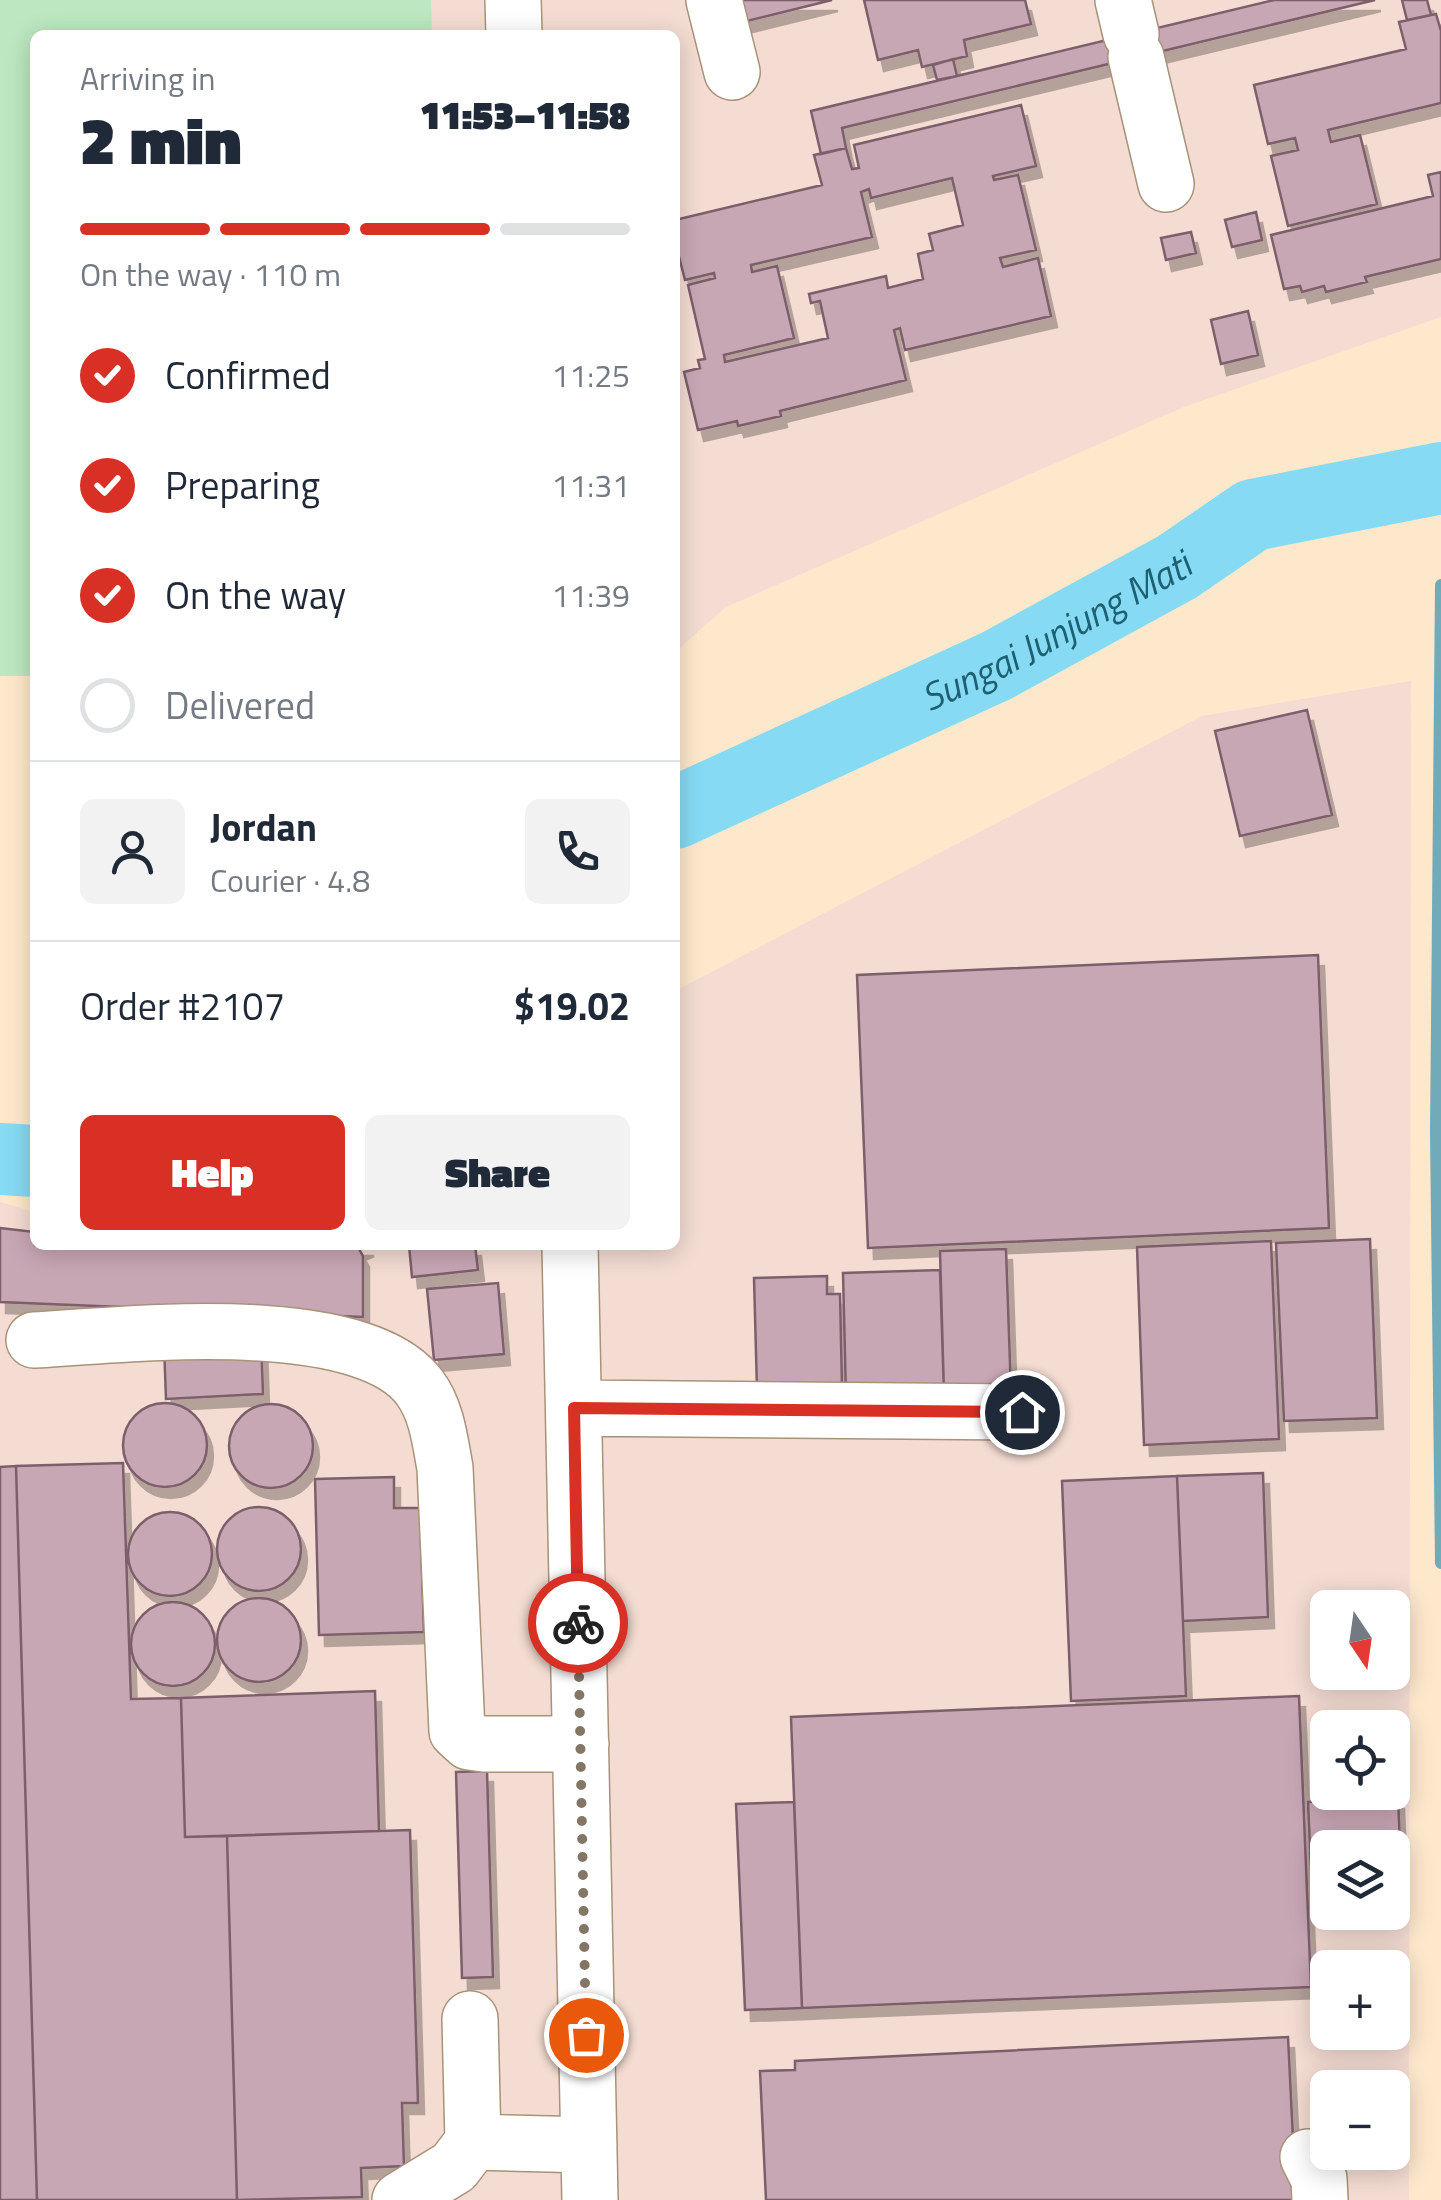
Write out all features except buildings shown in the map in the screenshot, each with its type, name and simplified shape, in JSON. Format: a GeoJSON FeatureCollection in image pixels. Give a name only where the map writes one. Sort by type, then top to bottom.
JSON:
{"type":"FeatureCollection","features":[{"type":"Feature","properties":{"kind":"street"},"geometry":{"type":"LineString","coordinates":[[513,0],[514,30]]}},
{"type":"Feature","properties":{"kind":"street"},"geometry":{"type":"LineString","coordinates":[[714,0],[732,72]]}},
{"type":"Feature","properties":{"kind":"street"},"geometry":{"type":"LineString","coordinates":[[1130,30],[1166,184]]}},
{"type":"Feature","properties":{"kind":"street"},"geometry":{"type":"LineString","coordinates":[[570,1250],[590,2200]]}},
{"type":"Feature","properties":{"kind":"street"},"geometry":{"type":"LineString","coordinates":[[34,1340],[176,1332],[276,1334],[340,1343],[390,1362],[419,1386],[433,1411],[440,1436],[445,1468],[457,1732],[469,1742],[484,1744],[581,1744]]}},
{"type":"Feature","properties":{"kind":"street"},"geometry":{"type":"LineString","coordinates":[[574,1408],[1022,1412]]}},
{"type":"Feature","properties":{"kind":"street"},"geometry":{"type":"LineString","coordinates":[[400,2200],[454,2167],[472,2142],[470,2019]]}},
{"type":"Feature","properties":{"kind":"street"},"geometry":{"type":"LineString","coordinates":[[472,2142],[589,2144]]}},
{"type":"Feature","properties":{"kind":"shaded area"},"geometry":{"type":"Polygon","coordinates":[[[0,0],[1441,0],[1441,317],[1184,407],[726,607],[680,648],[680,30],[30,30],[30,676],[0,676],[0,0]]]}},
{"type":"Feature","properties":{"kind":"shaded area"},"geometry":{"type":"Polygon","coordinates":[[[1411,681],[1410,1590],[1310,1590],[1310,1690],[1410,1690],[1410,1710],[1310,1710],[1310,1810],[1410,1810],[1409,1830],[1310,1830],[1310,1930],[1409,1930],[1409,1950],[1310,1950],[1310,2050],[1409,2050],[1409,2070],[1310,2070],[1310,2170],[1409,2170],[1409,2200],[0,2200],[0,1202],[30,1211],[30,1250],[680,1250],[680,988],[1202,716],[1411,681]]]}},
{"type":"Feature","properties":{"kind":"green space"},"geometry":{"type":"Polygon","coordinates":[[[0,0],[431,0],[432,30],[30,30],[30,676],[0,676],[0,0]]]}},
{"type":"Feature","properties":{"kind":"waterway","name":"Sungai Junjung Mati"},"geometry":{"type":"LineString","coordinates":[[680,811],[996,666],[1177,567],[1253,515],[1441,478]]}},
{"type":"Feature","properties":{"kind":"waterway"},"geometry":{"type":"LineString","coordinates":[[1441,585],[1436,1132],[1441,1563]]}},
{"type":"Feature","properties":{"kind":"waterway","name":"Sungai Junjung Mati"},"geometry":{"type":"LineString","coordinates":[[0,1159],[30,1161]]}},
{"type":"Feature","properties":{"kind":"way so far"},"geometry":{"type":"LineString","coordinates":[[578,1623],[586,2035]]}},
{"type":"Feature","properties":{"kind":"route"},"geometry":{"type":"LineString","coordinates":[[578,1623],[574,1408],[1022,1412]]}}]}
